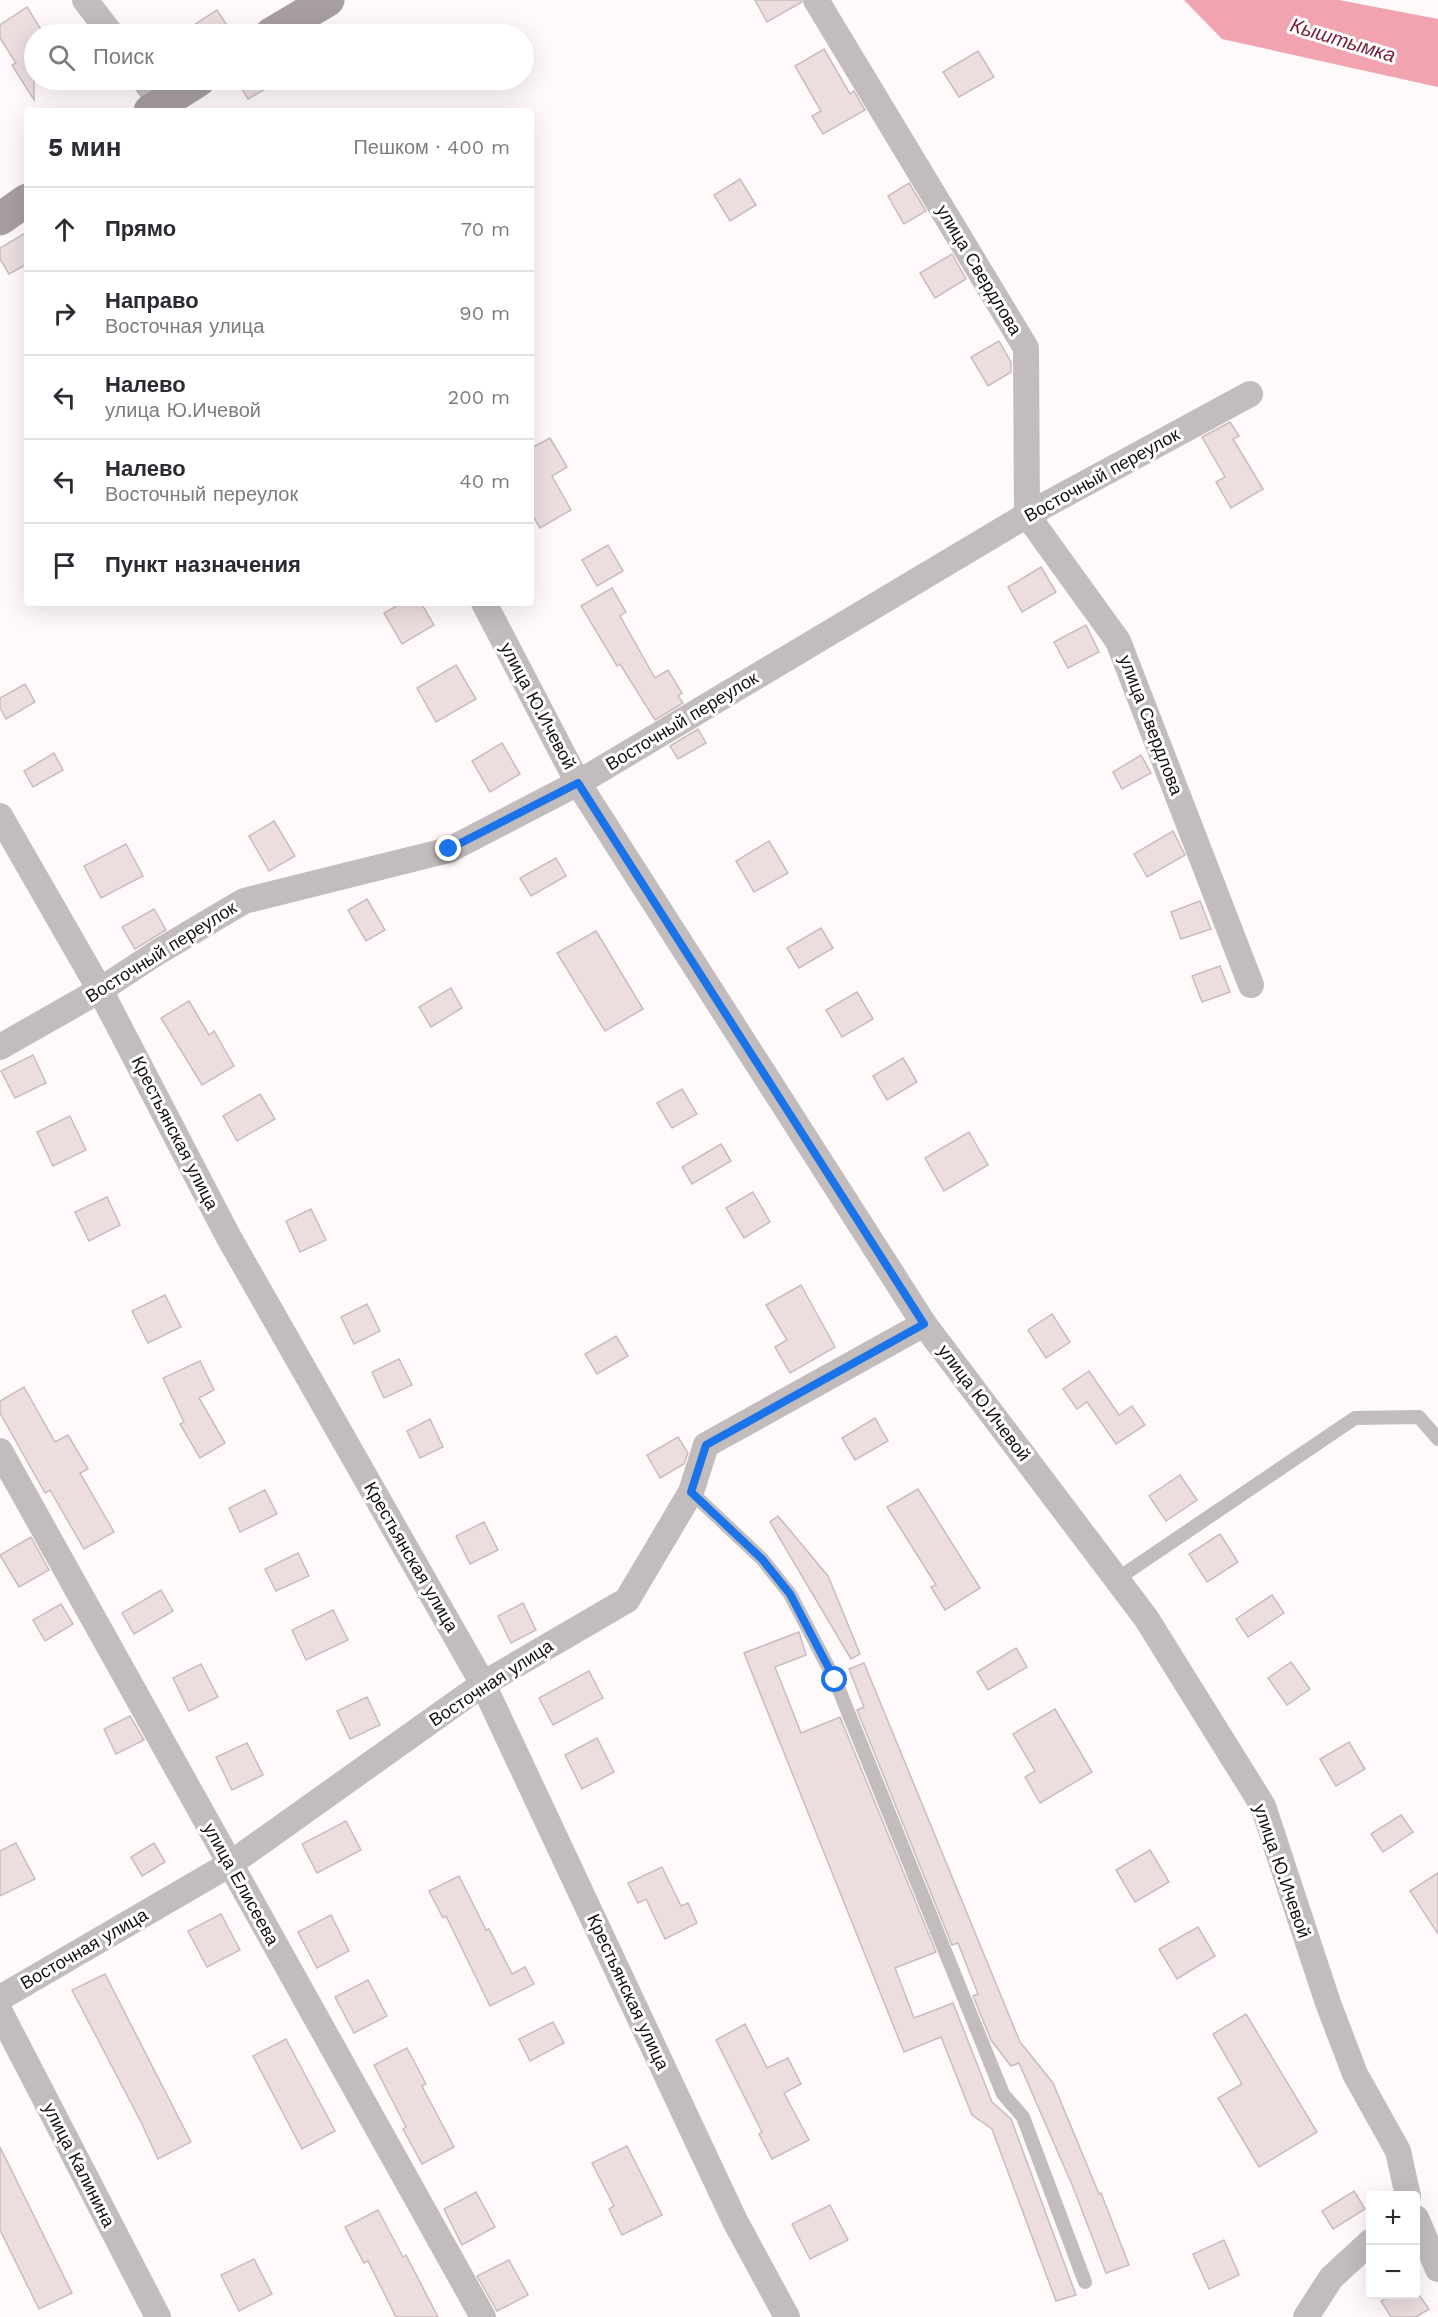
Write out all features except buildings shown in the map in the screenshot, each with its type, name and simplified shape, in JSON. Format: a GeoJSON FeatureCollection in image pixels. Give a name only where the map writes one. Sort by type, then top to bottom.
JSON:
{"type":"FeatureCollection","features":[{"type":"Feature","properties":{"kind":"street"},"geometry":{"type":"LineString","coordinates":[[85,0],[103,24]]}},
{"type":"Feature","properties":{"kind":"street"},"geometry":{"type":"LineString","coordinates":[[288,24],[328,0]]}},
{"type":"Feature","properties":{"kind":"street","name":"улица Свердлова"},"geometry":{"type":"LineString","coordinates":[[816,0],[1026,348],[1027,515],[1118,641],[1251,986]]}},
{"type":"Feature","properties":{"kind":"street"},"geometry":{"type":"LineString","coordinates":[[156,101],[179,90]]}},
{"type":"Feature","properties":{"kind":"street"},"geometry":{"type":"LineString","coordinates":[[0,219],[24,202]]}},
{"type":"Feature","properties":{"kind":"street","name":"Восточный переулок"},"geometry":{"type":"LineString","coordinates":[[0,1047],[100,990],[244,900],[449,849],[578,783],[1027,515],[1250,394]]}},
{"type":"Feature","properties":{"kind":"street","name":"улица Ю.Ичевой"},"geometry":{"type":"LineString","coordinates":[[486,606],[578,783],[924,1324],[1146,1618],[1263,1806],[1328,2003],[1355,2074],[1398,2151],[1407,2191]]}},
{"type":"Feature","properties":{"kind":"street","name":"Крестьянская улица"},"geometry":{"type":"LineString","coordinates":[[0,816],[100,990],[228,1236],[483,1684],[735,2221],[787,2317]]}},
{"type":"Feature","properties":{"kind":"street","name":"Восточная улица"},"geometry":{"type":"LineString","coordinates":[[0,1998],[230,1864],[483,1684],[627,1600],[691,1492],[706,1445],[924,1324]]}},
{"type":"Feature","properties":{"kind":"street","name":"улица Елисеева"},"geometry":{"type":"LineString","coordinates":[[0,1451],[483,2317]]}},
{"type":"Feature","properties":{"kind":"street","name":"улица Калинина"},"geometry":{"type":"LineString","coordinates":[[0,2012],[158,2317]]}},
{"type":"Feature","properties":{"kind":"street"},"geometry":{"type":"LineString","coordinates":[[1420,2227],[1438,2269]]}},
{"type":"Feature","properties":{"kind":"street"},"geometry":{"type":"LineString","coordinates":[[1306,2317],[1331,2278],[1368,2245]]}},
{"type":"Feature","properties":{"kind":"lane"},"geometry":{"type":"LineString","coordinates":[[1117,1579],[1355,1418],[1419,1417],[1438,1439]]}},
{"type":"Feature","properties":{"kind":"lane"},"geometry":{"type":"LineString","coordinates":[[691,1492],[762,1559],[790,1594],[835,1680],[1003,2094],[1023,2117],[1085,2282]]}},
{"type":"Feature","properties":{"kind":"water","name":"Кыштымка"},"geometry":{"type":"Polygon","coordinates":[[[1184,0],[1339,0],[1438,19],[1438,87],[1222,39],[1184,0]]]}},
{"type":"Feature","properties":{"kind":"route"},"geometry":{"type":"LineString","coordinates":[[449,849],[578,783],[924,1324],[706,1445],[691,1492],[762,1559],[790,1594],[835,1680]]}}]}
